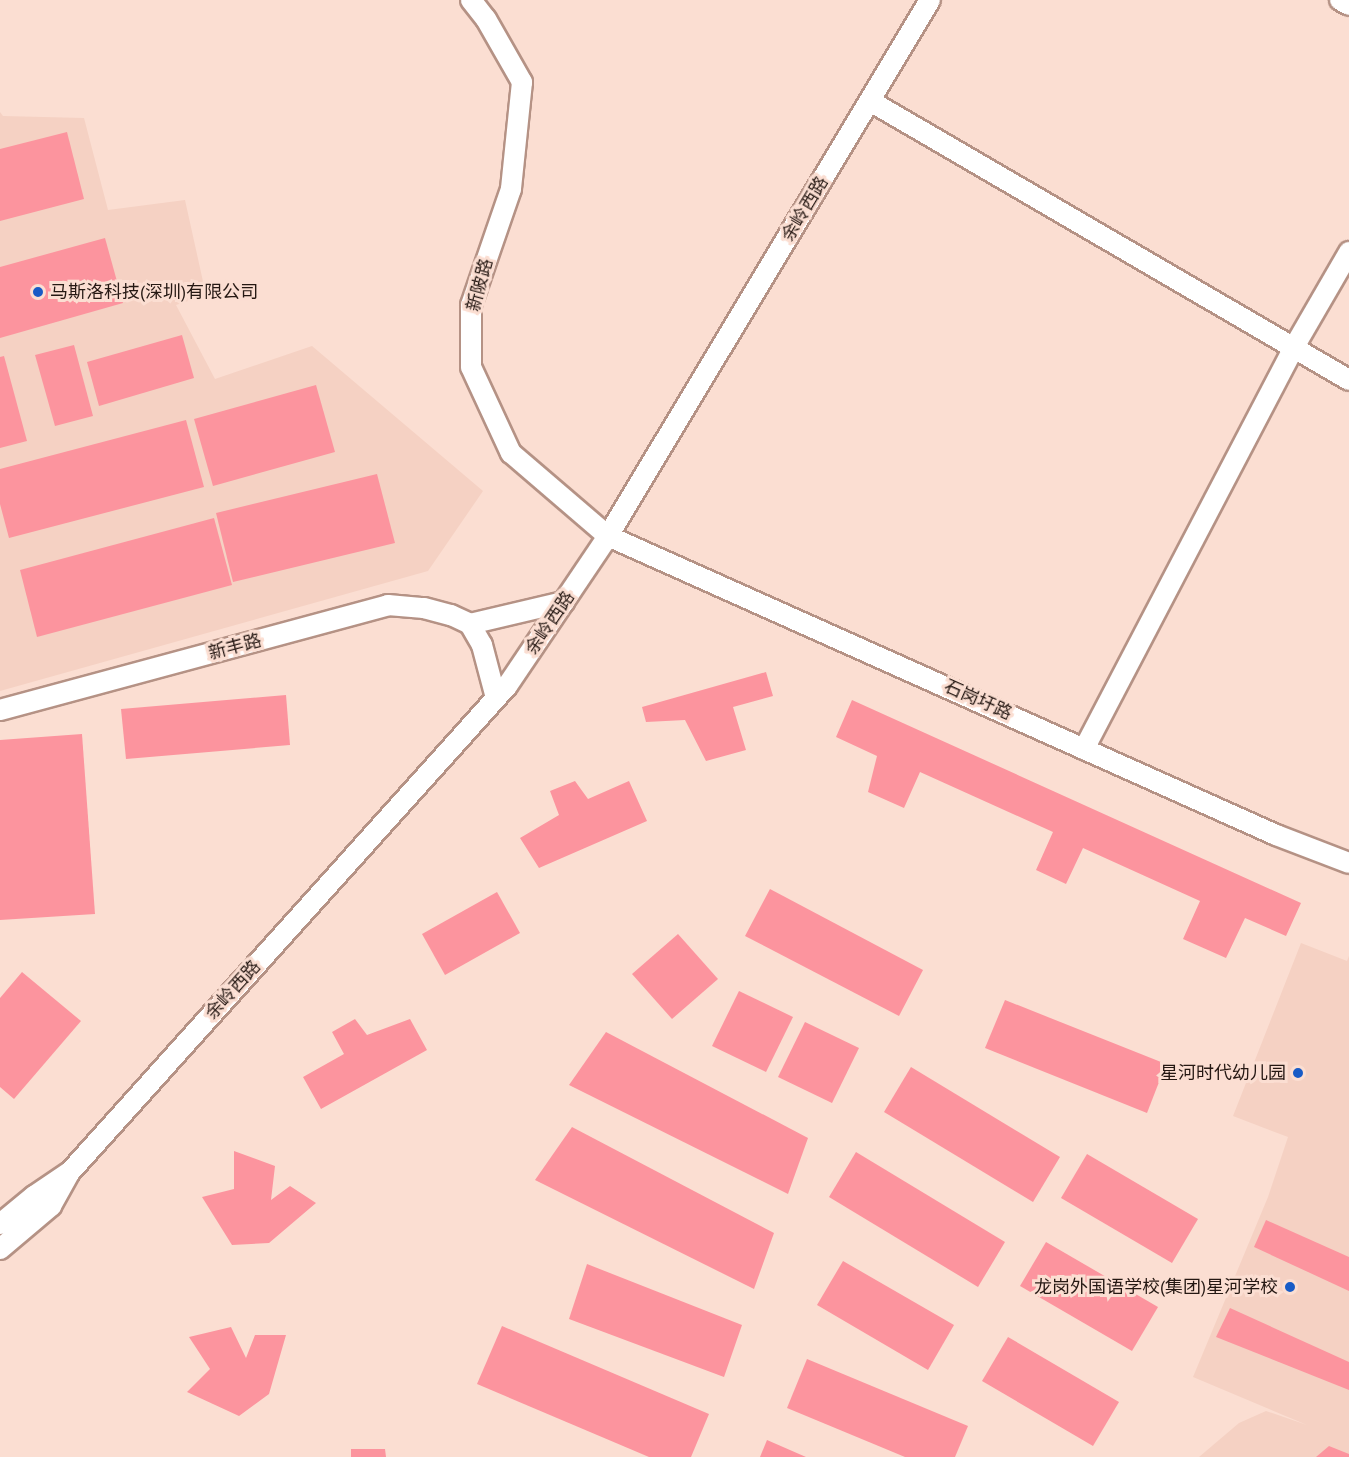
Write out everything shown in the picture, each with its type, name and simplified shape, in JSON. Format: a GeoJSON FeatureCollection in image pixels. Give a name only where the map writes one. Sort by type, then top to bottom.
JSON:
{"type":"FeatureCollection","features":[{"type":"Feature","properties":{"kind":"street","name":"新陂路"},"geometry":{"type":"LineString","coordinates":[[471,0],[486,19],[522,81],[511,189],[471,305],[471,368],[511,453],[608,536]]}},
{"type":"Feature","properties":{"kind":"street","name":"余岭西路"},"geometry":{"type":"LineString","coordinates":[[0,1250],[51,1206],[70,1172],[496,698],[608,536],[930,0]]}},
{"type":"Feature","properties":{"kind":"street"},"geometry":{"type":"LineString","coordinates":[[1340,0],[1349,5]]}},
{"type":"Feature","properties":{"kind":"street"},"geometry":{"type":"LineString","coordinates":[[870,101],[1349,380]]}},
{"type":"Feature","properties":{"kind":"street"},"geometry":{"type":"LineString","coordinates":[[1084,749],[1294,347],[1349,252]]}},
{"type":"Feature","properties":{"kind":"street","name":"石岗圩路"},"geometry":{"type":"LineString","coordinates":[[608,536],[1276,835],[1349,862]]}},
{"type":"Feature","properties":{"kind":"street"},"geometry":{"type":"LineString","coordinates":[[496,698],[482,645],[470,624],[530,612],[564,602]]}},
{"type":"Feature","properties":{"kind":"street","name":"新丰路"},"geometry":{"type":"LineString","coordinates":[[0,710],[388,605],[424,608],[451,615],[470,624]]}},
{"type":"Feature","properties":{"kind":"street","name":"余岭西路"},"geometry":{"type":"LineString","coordinates":[[0,1224],[34,1196],[70,1172]]}},
{"type":"Feature","properties":{"kind":"shaded area"},"geometry":{"type":"Polygon","coordinates":[[[0,112],[3,116],[84,118],[108,210],[185,200],[206,295],[176,305],[215,379],[312,346],[483,491],[428,571],[0,691],[0,112]]]}},
{"type":"Feature","properties":{"kind":"shaded area"},"geometry":{"type":"Polygon","coordinates":[[[1301,943],[1347,961],[1349,956],[1349,1457],[1199,1457],[1239,1423],[1266,1411],[1307,1425],[1193,1377],[1268,1197],[1288,1137],[1233,1116],[1301,943]]]}},
{"type":"Feature","properties":{"kind":"building"},"geometry":{"type":"Polygon","coordinates":[[[67,132],[84,199],[0,221],[0,149],[67,132]]]}},
{"type":"Feature","properties":{"kind":"building"},"geometry":{"type":"Polygon","coordinates":[[[105,238],[123,303],[0,338],[0,267],[105,238]]]}},
{"type":"Feature","properties":{"kind":"building"},"geometry":{"type":"Polygon","coordinates":[[[182,335],[194,378],[99,406],[87,362],[182,335]]]}},
{"type":"Feature","properties":{"kind":"building"},"geometry":{"type":"Polygon","coordinates":[[[74,345],[93,416],[55,426],[35,355],[74,345]]]}},
{"type":"Feature","properties":{"kind":"building"},"geometry":{"type":"Polygon","coordinates":[[[4,356],[27,441],[0,448],[0,357],[4,356]]]}},
{"type":"Feature","properties":{"kind":"building"},"geometry":{"type":"Polygon","coordinates":[[[316,385],[335,452],[213,486],[194,419],[316,385]]]}},
{"type":"Feature","properties":{"kind":"building"},"geometry":{"type":"Polygon","coordinates":[[[186,420],[204,487],[9,538],[0,504],[0,469],[186,420]]]}},
{"type":"Feature","properties":{"kind":"building"},"geometry":{"type":"Polygon","coordinates":[[[377,474],[395,543],[233,582],[216,513],[377,474]]]}},
{"type":"Feature","properties":{"kind":"building"},"geometry":{"type":"Polygon","coordinates":[[[214,518],[232,585],[37,637],[20,570],[214,518]]]}},
{"type":"Feature","properties":{"kind":"building"},"geometry":{"type":"Polygon","coordinates":[[[766,672],[773,696],[733,707],[746,750],[706,761],[685,720],[646,722],[642,707],[766,672]]]}},
{"type":"Feature","properties":{"kind":"building"},"geometry":{"type":"Polygon","coordinates":[[[286,695],[290,745],[126,759],[121,709],[286,695]]]}},
{"type":"Feature","properties":{"kind":"building"},"geometry":{"type":"Polygon","coordinates":[[[852,700],[1301,903],[1286,936],[1245,918],[1226,958],[1183,939],[1200,901],[1083,848],[1066,884],[1036,870],[1053,832],[920,772],[904,808],[868,792],[877,756],[836,737],[852,700]]]}},
{"type":"Feature","properties":{"kind":"building"},"geometry":{"type":"Polygon","coordinates":[[[82,734],[95,914],[0,920],[0,740],[82,734]]]}},
{"type":"Feature","properties":{"kind":"building"},"geometry":{"type":"Polygon","coordinates":[[[575,781],[588,799],[629,781],[647,821],[539,868],[520,838],[559,815],[550,791],[575,781]]]}},
{"type":"Feature","properties":{"kind":"building"},"geometry":{"type":"Polygon","coordinates":[[[770,889],[923,970],[899,1016],[745,936],[770,889]]]}},
{"type":"Feature","properties":{"kind":"building"},"geometry":{"type":"Polygon","coordinates":[[[497,892],[520,933],[445,975],[422,934],[497,892]]]}},
{"type":"Feature","properties":{"kind":"building"},"geometry":{"type":"Polygon","coordinates":[[[678,934],[718,979],[672,1019],[632,974],[678,934]]]}},
{"type":"Feature","properties":{"kind":"building"},"geometry":{"type":"Polygon","coordinates":[[[22,972],[81,1021],[14,1099],[0,1087],[0,998],[22,972]]]}},
{"type":"Feature","properties":{"kind":"building"},"geometry":{"type":"Polygon","coordinates":[[[739,991],[793,1017],[766,1072],[712,1046],[739,991]]]}},
{"type":"Feature","properties":{"kind":"building"},"geometry":{"type":"Polygon","coordinates":[[[1005,1000],[1166,1064],[1147,1113],[985,1048],[1005,1000]]]}},
{"type":"Feature","properties":{"kind":"building"},"geometry":{"type":"Polygon","coordinates":[[[355,1019],[367,1035],[410,1019],[427,1050],[321,1109],[303,1077],[344,1054],[332,1032],[355,1019]]]}},
{"type":"Feature","properties":{"kind":"building"},"geometry":{"type":"Polygon","coordinates":[[[805,1022],[859,1048],[832,1103],[778,1077],[805,1022]]]}},
{"type":"Feature","properties":{"kind":"building"},"geometry":{"type":"Polygon","coordinates":[[[606,1032],[808,1138],[788,1194],[569,1085],[606,1032]]]}},
{"type":"Feature","properties":{"kind":"building"},"geometry":{"type":"Polygon","coordinates":[[[911,1067],[1060,1157],[1033,1202],[884,1112],[911,1067]]]}},
{"type":"Feature","properties":{"kind":"building"},"geometry":{"type":"Polygon","coordinates":[[[572,1127],[774,1233],[754,1289],[535,1180],[572,1127]]]}},
{"type":"Feature","properties":{"kind":"building"},"geometry":{"type":"Polygon","coordinates":[[[234,1151],[275,1166],[271,1200],[290,1186],[316,1203],[269,1243],[232,1245],[202,1197],[234,1189],[234,1151]]]}},
{"type":"Feature","properties":{"kind":"building"},"geometry":{"type":"Polygon","coordinates":[[[856,1152],[1005,1242],[978,1287],[829,1197],[856,1152]]]}},
{"type":"Feature","properties":{"kind":"building"},"geometry":{"type":"Polygon","coordinates":[[[1087,1154],[1198,1219],[1172,1263],[1061,1198],[1087,1154]]]}},
{"type":"Feature","properties":{"kind":"building"},"geometry":{"type":"Polygon","coordinates":[[[1266,1220],[1349,1257],[1349,1291],[1254,1247],[1266,1220]]]}},
{"type":"Feature","properties":{"kind":"building"},"geometry":{"type":"Polygon","coordinates":[[[1046,1242],[1158,1307],[1132,1351],[1020,1286],[1046,1242]]]}},
{"type":"Feature","properties":{"kind":"building"},"geometry":{"type":"Polygon","coordinates":[[[843,1261],[954,1325],[928,1370],[817,1305],[843,1261]]]}},
{"type":"Feature","properties":{"kind":"building"},"geometry":{"type":"Polygon","coordinates":[[[587,1264],[742,1325],[724,1377],[569,1319],[587,1264]]]}},
{"type":"Feature","properties":{"kind":"building"},"geometry":{"type":"Polygon","coordinates":[[[1230,1308],[1349,1362],[1349,1390],[1216,1337],[1230,1308]]]}},
{"type":"Feature","properties":{"kind":"building"},"geometry":{"type":"Polygon","coordinates":[[[502,1326],[709,1414],[691,1457],[649,1457],[477,1384],[502,1326]]]}},
{"type":"Feature","properties":{"kind":"building"},"geometry":{"type":"Polygon","coordinates":[[[231,1327],[246,1358],[255,1335],[286,1335],[269,1394],[239,1416],[187,1392],[210,1369],[189,1337],[231,1327]]]}},
{"type":"Feature","properties":{"kind":"building"},"geometry":{"type":"Polygon","coordinates":[[[1008,1337],[1119,1402],[1093,1446],[982,1381],[1008,1337]]]}},
{"type":"Feature","properties":{"kind":"building"},"geometry":{"type":"Polygon","coordinates":[[[807,1359],[968,1426],[955,1457],[905,1457],[787,1408],[807,1359]]]}},
{"type":"Feature","properties":{"kind":"building"},"geometry":{"type":"Polygon","coordinates":[[[767,1440],[806,1457],[760,1457],[767,1440]]]}},
{"type":"Feature","properties":{"kind":"building"},"geometry":{"type":"Polygon","coordinates":[[[1329,1446],[1349,1454],[1349,1457],[1316,1457],[1329,1446]]]}},
{"type":"Feature","properties":{"kind":"building"},"geometry":{"type":"Polygon","coordinates":[[[351,1449],[385,1449],[386,1457],[351,1457],[351,1449]]]}},
{"type":"Feature","properties":{"kind":"place","name":"马斯洛科技(深圳)有限公司"},"geometry":{"type":"Point","coordinates":[38,292]}},
{"type":"Feature","properties":{"kind":"place","name":"星河时代幼儿园"},"geometry":{"type":"Point","coordinates":[1298,1073]}},
{"type":"Feature","properties":{"kind":"place","name":"龙岗外国语学校(集团)星河学校"},"geometry":{"type":"Point","coordinates":[1290,1287]}}]}
